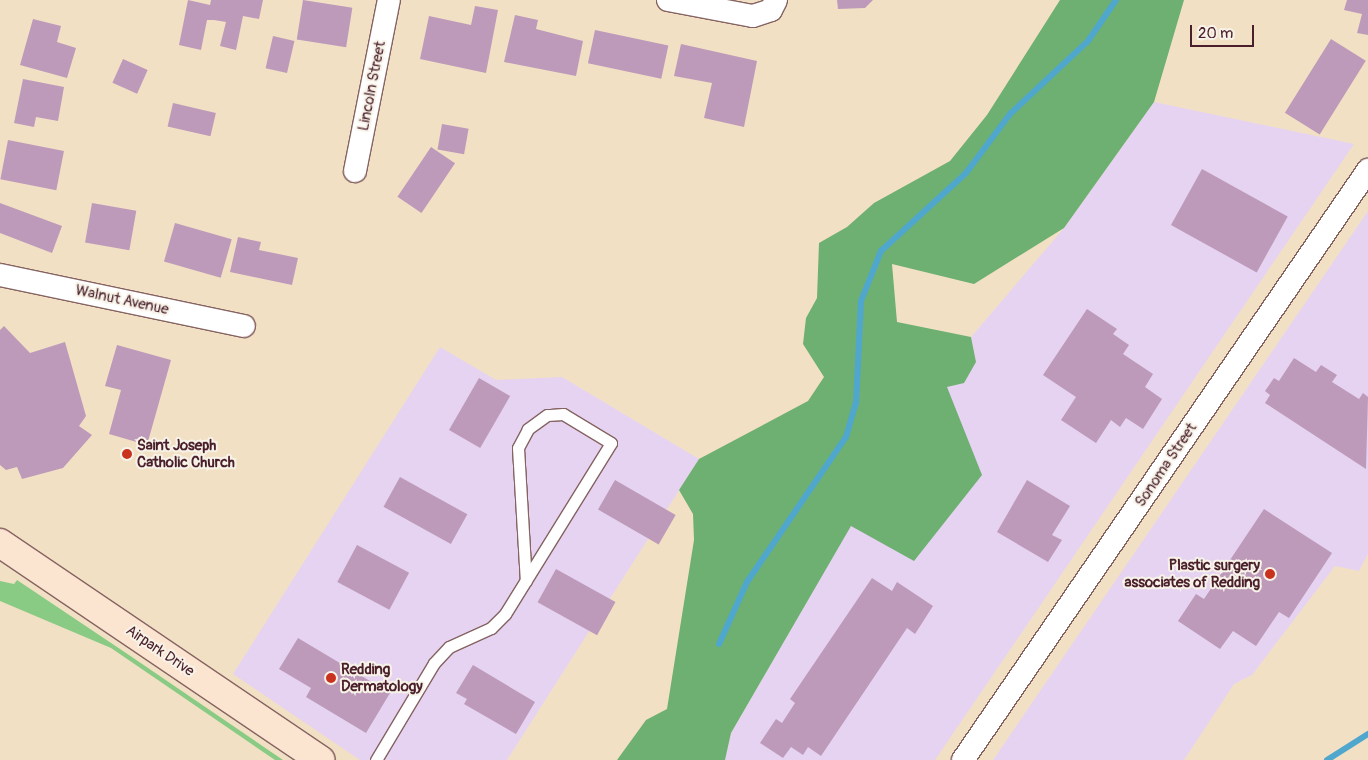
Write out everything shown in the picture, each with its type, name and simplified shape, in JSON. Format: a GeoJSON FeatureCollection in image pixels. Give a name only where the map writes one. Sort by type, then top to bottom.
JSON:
{"type":"FeatureCollection","features":[{"type":"Feature","properties":{"kind":"street","name":"Lincoln Street"},"geometry":{"type":"LineString","coordinates":[[355,171],[390,0]]}},
{"type":"Feature","properties":{"kind":"street"},"geometry":{"type":"LineString","coordinates":[[668,0],[741,15],[774,5]]}},
{"type":"Feature","properties":{"kind":"street","name":"Sonoma Street"},"geometry":{"type":"LineString","coordinates":[[963,760],[1368,170]]}},
{"type":"Feature","properties":{"kind":"street","name":"Walnut Avenue"},"geometry":{"type":"LineString","coordinates":[[0,275],[244,326]]}},
{"type":"Feature","properties":{"kind":"street","name":"Airpark Drive"},"geometry":{"type":"LineString","coordinates":[[0,543],[320,760]]}},
{"type":"Feature","properties":{"kind":"lane"},"geometry":{"type":"LineString","coordinates":[[376,760],[434,663],[449,647],[491,628],[526,581],[611,443],[563,414],[547,415],[528,429],[518,448],[526,581]]}},
{"type":"Feature","properties":{"kind":"shaded area"},"geometry":{"type":"Polygon","coordinates":[[[1154,102],[1354,144],[935,760],[725,760],[731,733],[851,525],[947,387],[976,362],[971,337],[1064,228],[1154,102]]]}},
{"type":"Feature","properties":{"kind":"shaded area"},"geometry":{"type":"Polygon","coordinates":[[[1368,211],[1368,554],[1359,571],[1335,566],[1252,675],[1234,684],[1184,760],[993,760],[1368,211]]]}},
{"type":"Feature","properties":{"kind":"shaded area"},"geometry":{"type":"Polygon","coordinates":[[[440,347],[496,380],[562,377],[699,459],[507,760],[360,760],[233,674],[440,347]]]}},
{"type":"Feature","properties":{"kind":"green space"},"geometry":{"type":"Polygon","coordinates":[[[1060,0],[1184,0],[1154,102],[1064,228],[974,284],[892,264],[897,322],[971,337],[976,362],[964,383],[947,387],[982,475],[914,561],[851,526],[731,733],[725,760],[617,760],[646,720],[667,709],[694,540],[693,514],[679,490],[699,459],[808,401],[824,377],[803,344],[806,318],[817,298],[819,243],[847,227],[874,203],[950,161],[987,115],[1060,0]]]}},
{"type":"Feature","properties":{"kind":"green space"},"geometry":{"type":"Polygon","coordinates":[[[17,580],[283,760],[275,760],[111,648],[0,601],[0,581],[14,584],[17,580]]]}},
{"type":"Feature","properties":{"kind":"building"},"geometry":{"type":"Polygon","coordinates":[[[188,0],[210,5],[211,0],[263,0],[259,19],[243,16],[236,50],[220,46],[226,22],[207,20],[201,50],[179,45],[188,0]]]}},
{"type":"Feature","properties":{"kind":"building"},"geometry":{"type":"Polygon","coordinates":[[[303,0],[352,8],[346,47],[297,40],[303,0]]]}},
{"type":"Feature","properties":{"kind":"building"},"geometry":{"type":"Polygon","coordinates":[[[837,0],[873,0],[865,8],[838,9],[837,0]]]}},
{"type":"Feature","properties":{"kind":"building"},"geometry":{"type":"Polygon","coordinates":[[[1347,0],[1368,0],[1368,35],[1357,33],[1362,14],[1344,10],[1347,0]]]}},
{"type":"Feature","properties":{"kind":"building"},"geometry":{"type":"Polygon","coordinates":[[[475,6],[498,10],[486,73],[420,59],[429,16],[471,25],[475,6]]]}},
{"type":"Feature","properties":{"kind":"building"},"geometry":{"type":"Polygon","coordinates":[[[515,15],[538,20],[536,29],[583,41],[576,76],[504,62],[515,15]]]}},
{"type":"Feature","properties":{"kind":"building"},"geometry":{"type":"Polygon","coordinates":[[[33,19],[61,26],[57,42],[76,48],[67,78],[20,65],[33,19]]]}},
{"type":"Feature","properties":{"kind":"building"},"geometry":{"type":"Polygon","coordinates":[[[595,30],[668,46],[661,79],[588,63],[595,30]]]}},
{"type":"Feature","properties":{"kind":"building"},"geometry":{"type":"Polygon","coordinates":[[[273,36],[294,41],[287,73],[266,68],[273,36]]]}},
{"type":"Feature","properties":{"kind":"building"},"geometry":{"type":"Polygon","coordinates":[[[1331,39],[1366,61],[1320,135],[1285,113],[1331,39]]]}},
{"type":"Feature","properties":{"kind":"building"},"geometry":{"type":"Polygon","coordinates":[[[681,44],[757,61],[744,127],[704,118],[712,83],[674,76],[681,44]]]}},
{"type":"Feature","properties":{"kind":"building"},"geometry":{"type":"Polygon","coordinates":[[[123,59],[148,70],[137,94],[112,83],[123,59]]]}},
{"type":"Feature","properties":{"kind":"building"},"geometry":{"type":"Polygon","coordinates":[[[23,79],[64,87],[58,121],[36,117],[34,127],[14,123],[23,79]]]}},
{"type":"Feature","properties":{"kind":"building"},"geometry":{"type":"Polygon","coordinates":[[[173,103],[216,113],[210,136],[168,126],[173,103]]]}},
{"type":"Feature","properties":{"kind":"building"},"geometry":{"type":"Polygon","coordinates":[[[442,124],[469,129],[464,154],[437,150],[442,124]]]}},
{"type":"Feature","properties":{"kind":"building"},"geometry":{"type":"Polygon","coordinates":[[[8,140],[64,151],[56,190],[0,179],[8,140]]]}},
{"type":"Feature","properties":{"kind":"building"},"geometry":{"type":"Polygon","coordinates":[[[431,147],[455,163],[421,213],[397,197],[431,147]]]}},
{"type":"Feature","properties":{"kind":"building"},"geometry":{"type":"Polygon","coordinates":[[[1202,169],[1288,217],[1257,272],[1171,225],[1202,169]]]}},
{"type":"Feature","properties":{"kind":"building"},"geometry":{"type":"Polygon","coordinates":[[[0,203],[62,226],[52,253],[0,233],[0,203]]]}},
{"type":"Feature","properties":{"kind":"building"},"geometry":{"type":"Polygon","coordinates":[[[92,203],[136,211],[129,250],[85,242],[92,203]]]}},
{"type":"Feature","properties":{"kind":"building"},"geometry":{"type":"Polygon","coordinates":[[[175,223],[232,239],[221,278],[164,261],[175,223]]]}},
{"type":"Feature","properties":{"kind":"building"},"geometry":{"type":"Polygon","coordinates":[[[238,237],[261,242],[259,250],[298,258],[292,285],[230,272],[238,237]]]}},
{"type":"Feature","properties":{"kind":"building"},"geometry":{"type":"Polygon","coordinates":[[[1087,309],[1117,329],[1113,334],[1129,345],[1123,354],[1153,374],[1145,387],[1162,399],[1143,429],[1126,418],[1120,427],[1111,420],[1096,443],[1061,420],[1076,397],[1043,375],[1087,309]]]}},
{"type":"Feature","properties":{"kind":"building"},"geometry":{"type":"Polygon","coordinates":[[[4,326],[30,353],[65,342],[86,416],[79,426],[92,435],[63,468],[22,479],[17,467],[6,470],[0,465],[0,330],[4,326]]]}},
{"type":"Feature","properties":{"kind":"building"},"geometry":{"type":"Polygon","coordinates":[[[117,345],[171,360],[147,445],[109,434],[121,390],[105,386],[117,345]]]}},
{"type":"Feature","properties":{"kind":"building"},"geometry":{"type":"Polygon","coordinates":[[[1294,358],[1316,372],[1321,365],[1337,375],[1332,382],[1359,399],[1363,393],[1368,397],[1366,469],[1265,403],[1270,395],[1265,391],[1274,378],[1279,381],[1294,358]]]}},
{"type":"Feature","properties":{"kind":"building"},"geometry":{"type":"Polygon","coordinates":[[[479,378],[510,396],[480,448],[449,430],[479,378]]]}},
{"type":"Feature","properties":{"kind":"building"},"geometry":{"type":"Polygon","coordinates":[[[400,477],[467,514],[451,544],[384,507],[400,477]]]}},
{"type":"Feature","properties":{"kind":"building"},"geometry":{"type":"Polygon","coordinates":[[[615,480],[676,515],[659,544],[598,509],[615,480]]]}},
{"type":"Feature","properties":{"kind":"building"},"geometry":{"type":"Polygon","coordinates":[[[1027,480],[1070,506],[1052,535],[1062,540],[1048,562],[997,532],[1027,480]]]}},
{"type":"Feature","properties":{"kind":"building","name":"Plastic surgery associates of Redding"},"geometry":{"type":"Polygon","coordinates":[[[1264,509],[1332,553],[1289,618],[1279,612],[1256,646],[1233,631],[1220,649],[1178,621],[1196,594],[1204,599],[1264,509]]]}},
{"type":"Feature","properties":{"kind":"building"},"geometry":{"type":"Polygon","coordinates":[[[357,545],[409,573],[389,610],[337,582],[357,545]]]}},
{"type":"Feature","properties":{"kind":"building"},"geometry":{"type":"Polygon","coordinates":[[[556,569],[615,602],[597,635],[538,602],[556,569]]]}},
{"type":"Feature","properties":{"kind":"building"},"geometry":{"type":"Polygon","coordinates":[[[872,578],[892,591],[897,582],[933,606],[915,634],[907,628],[821,756],[808,747],[803,755],[791,747],[783,758],[760,743],[776,719],[782,723],[795,703],[790,699],[872,578]]]}},
{"type":"Feature","properties":{"kind":"building","name":"Redding Dermatology"},"geometry":{"type":"Polygon","coordinates":[[[298,638],[390,693],[366,733],[306,697],[311,688],[279,669],[298,638]]]}},
{"type":"Feature","properties":{"kind":"building"},"geometry":{"type":"Polygon","coordinates":[[[473,665],[535,702],[516,734],[464,704],[467,699],[456,693],[473,665]]]}},
{"type":"Feature","properties":{"kind":"waterway"},"geometry":{"type":"LineString","coordinates":[[719,644],[747,582],[846,437],[856,403],[861,301],[881,251],[966,173],[1010,114],[1088,41],[1116,0]]}},
{"type":"Feature","properties":{"kind":"waterway"},"geometry":{"type":"LineString","coordinates":[[1327,760],[1368,734]]}},
{"type":"Feature","properties":{"kind":"place","name":"Saint Joseph Catholic Church"},"geometry":{"type":"Point","coordinates":[127,454]}},
{"type":"Feature","properties":{"kind":"place","name":"Plastic surgery associates of Redding"},"geometry":{"type":"Point","coordinates":[1270,574]}},
{"type":"Feature","properties":{"kind":"place","name":"Redding Dermatology"},"geometry":{"type":"Point","coordinates":[331,678]}}]}
